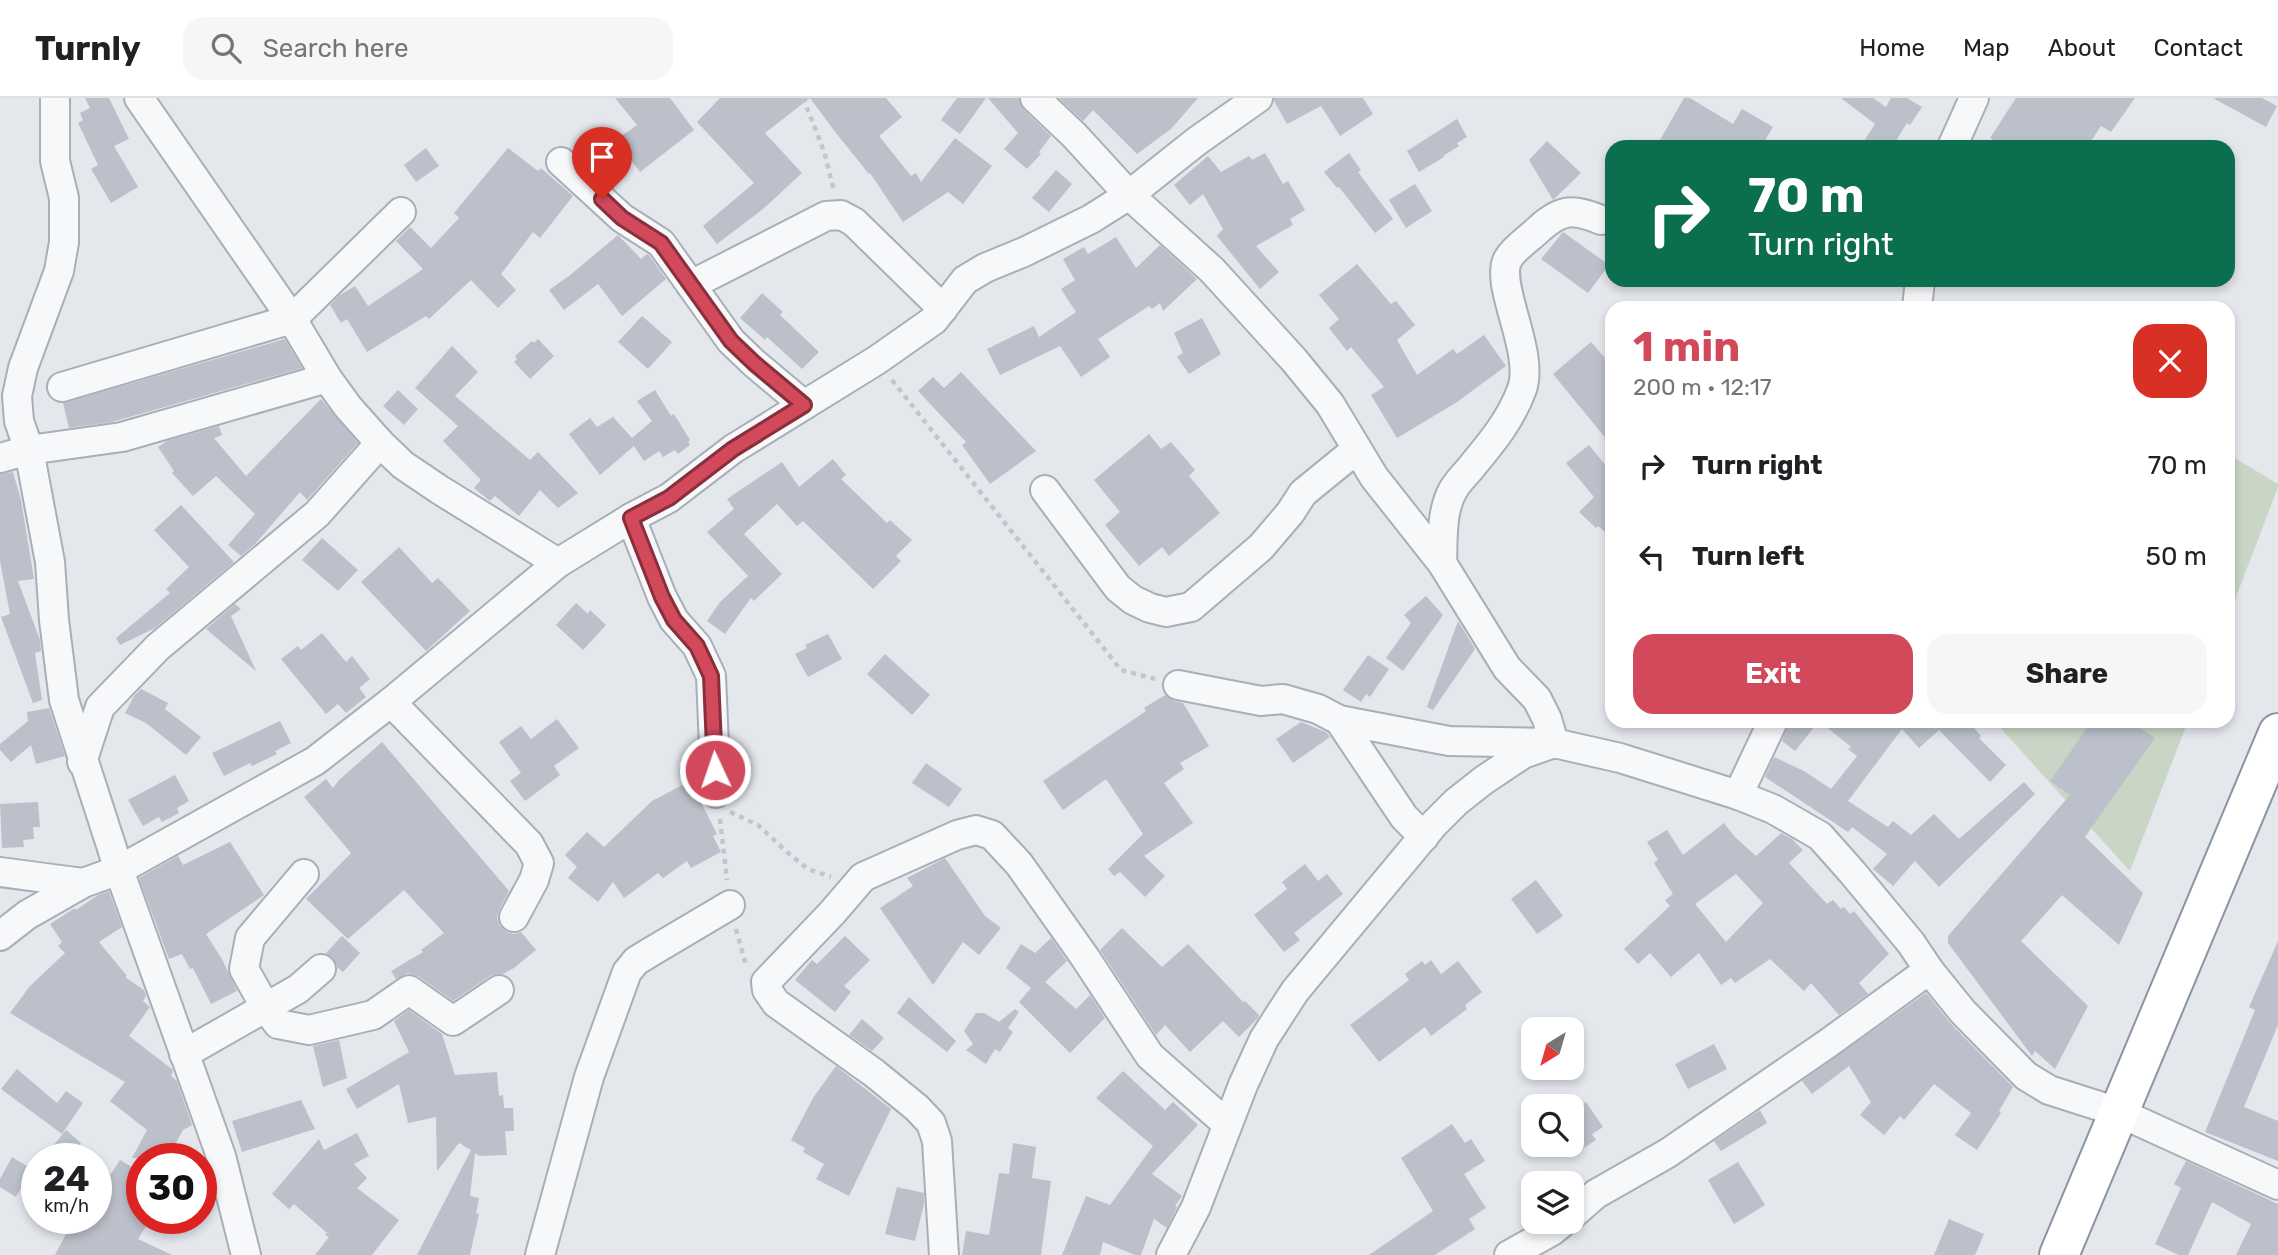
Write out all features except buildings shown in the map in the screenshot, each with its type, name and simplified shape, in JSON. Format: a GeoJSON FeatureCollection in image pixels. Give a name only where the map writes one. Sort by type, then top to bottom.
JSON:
{"type":"FeatureCollection","features":[{"type":"Feature","properties":{"kind":"highway"},"geometry":{"type":"LineString","coordinates":[[2059,1255],[2278,733]]}},
{"type":"Feature","properties":{"kind":"street"},"geometry":{"type":"LineString","coordinates":[[55,98],[55,161],[64,198],[64,242],[59,271],[23,368],[18,396],[19,421],[29,450],[50,562],[64,700],[119,870],[221,1156],[246,1255]]}},
{"type":"Feature","properties":{"kind":"street"},"geometry":{"type":"LineString","coordinates":[[139,98],[292,319],[327,378],[380,443],[403,466],[440,491],[558,563]]}},
{"type":"Feature","properties":{"kind":"street"},"geometry":{"type":"LineString","coordinates":[[1035,98],[1074,135],[1129,195],[1212,270],[1330,404],[1374,477],[1442,563],[1507,668],[1537,699],[1547,719],[1554,743]]}},
{"type":"Feature","properties":{"kind":"street"},"geometry":{"type":"LineString","coordinates":[[0,936],[27,915],[83,883],[119,870],[315,761],[391,702],[558,563],[669,498],[733,449],[877,360],[934,320],[965,279],[1091,219],[1129,195],[1196,141],[1258,98]]}},
{"type":"Feature","properties":{"kind":"street"},"geometry":{"type":"LineString","coordinates":[[1955,140],[1974,98]]}},
{"type":"Feature","properties":{"kind":"street"},"geometry":{"type":"LineString","coordinates":[[561,162],[622,218],[661,243],[731,341],[804,405]]}},
{"type":"Feature","properties":{"kind":"street"},"geometry":{"type":"LineString","coordinates":[[1442,563],[1444,523],[1453,489],[1504,427],[1524,384],[1525,361],[1506,282],[1505,268],[1508,258],[1547,222],[1564,212],[1579,211],[1601,220]]}},
{"type":"Feature","properties":{"kind":"street"},"geometry":{"type":"LineString","coordinates":[[62,387],[292,319],[401,212]]}},
{"type":"Feature","properties":{"kind":"street"},"geometry":{"type":"LineString","coordinates":[[691,285],[826,216],[841,215],[854,222],[943,309]]}},
{"type":"Feature","properties":{"kind":"street"},"geometry":{"type":"LineString","coordinates":[[0,458],[29,450],[122,437],[327,378]]}},
{"type":"Feature","properties":{"kind":"street"},"geometry":{"type":"LineString","coordinates":[[0,428],[29,450]]}},
{"type":"Feature","properties":{"kind":"street"},"geometry":{"type":"LineString","coordinates":[[82,762],[100,707],[158,647],[317,514],[380,443]]}},
{"type":"Feature","properties":{"kind":"street"},"geometry":{"type":"LineString","coordinates":[[1045,491],[1118,588],[1133,600],[1166,612],[1191,607],[1211,590],[1261,547],[1303,493],[1357,449]]}},
{"type":"Feature","properties":{"kind":"street"},"geometry":{"type":"LineString","coordinates":[[631,518],[662,597],[674,620],[697,646],[711,676],[722,802]]}},
{"type":"Feature","properties":{"kind":"street"},"geometry":{"type":"LineString","coordinates":[[1178,685],[1261,701],[1283,699],[1318,709],[1339,720],[1449,741],[1554,743],[1620,758],[1738,795],[1773,809],[1820,836],[1911,943],[1963,1012],[2026,1076],[2049,1090],[2118,1112],[2278,1185]]}},
{"type":"Feature","properties":{"kind":"street"},"geometry":{"type":"LineString","coordinates":[[391,702],[529,844],[538,863],[534,880],[514,917]]}},
{"type":"Feature","properties":{"kind":"street"},"geometry":{"type":"LineString","coordinates":[[1339,720],[1404,817],[1424,837]]}},
{"type":"Feature","properties":{"kind":"street"},"geometry":{"type":"LineString","coordinates":[[1738,795],[1770,728]]}},
{"type":"Feature","properties":{"kind":"street"},"geometry":{"type":"LineString","coordinates":[[1171,1255],[1196,1207],[1242,1085],[1264,1039],[1296,991],[1456,802],[1523,754],[1554,743]]}},
{"type":"Feature","properties":{"kind":"street"},"geometry":{"type":"LineString","coordinates":[[944,1255],[937,1141],[931,1123],[874,1073],[776,1003],[767,990],[766,982],[863,877],[957,835],[975,830],[992,835],[1019,864],[1150,1056],[1227,1124]]}},
{"type":"Feature","properties":{"kind":"street"},"geometry":{"type":"LineString","coordinates":[[0,872],[83,883]]}},
{"type":"Feature","properties":{"kind":"street"},"geometry":{"type":"LineString","coordinates":[[304,874],[250,938],[244,969],[278,1024],[309,1030],[373,1014],[409,990],[453,1021],[499,990]]}},
{"type":"Feature","properties":{"kind":"street"},"geometry":{"type":"LineString","coordinates":[[540,1255],[589,1077],[627,972],[636,961],[730,905]]}},
{"type":"Feature","properties":{"kind":"street"},"geometry":{"type":"LineString","coordinates":[[184,1054],[298,989],[321,969]]}},
{"type":"Feature","properties":{"kind":"street"},"geometry":{"type":"LineString","coordinates":[[1584,1204],[1596,1194],[1668,1153],[1929,970]]}},
{"type":"Feature","properties":{"kind":"street"},"geometry":{"type":"LineString","coordinates":[[1508,1255],[1546,1234]]}},
{"type":"Feature","properties":{"kind":"path"},"geometry":{"type":"LineString","coordinates":[[803,98],[824,151],[841,215]]}},
{"type":"Feature","properties":{"kind":"path"},"geometry":{"type":"LineString","coordinates":[[877,360],[1121,670],[1178,685]]}},
{"type":"Feature","properties":{"kind":"path"},"geometry":{"type":"LineString","coordinates":[[722,802],[758,825],[808,869],[828,877],[863,877]]}},
{"type":"Feature","properties":{"kind":"green space"},"geometry":{"type":"Polygon","coordinates":[[[2235,458],[2278,484],[2235,600],[2235,458]]]}},
{"type":"Feature","properties":{"kind":"green space"},"geometry":{"type":"Polygon","coordinates":[[[2000,728],[2185,728],[2130,871],[2000,728]]]}},
{"type":"Feature","properties":{"kind":"route"},"geometry":{"type":"LineString","coordinates":[[602,199],[622,218],[661,243],[731,341],[804,405],[733,449],[669,498],[631,518],[662,597],[674,620],[697,646],[711,676],[715,770]]}}]}
